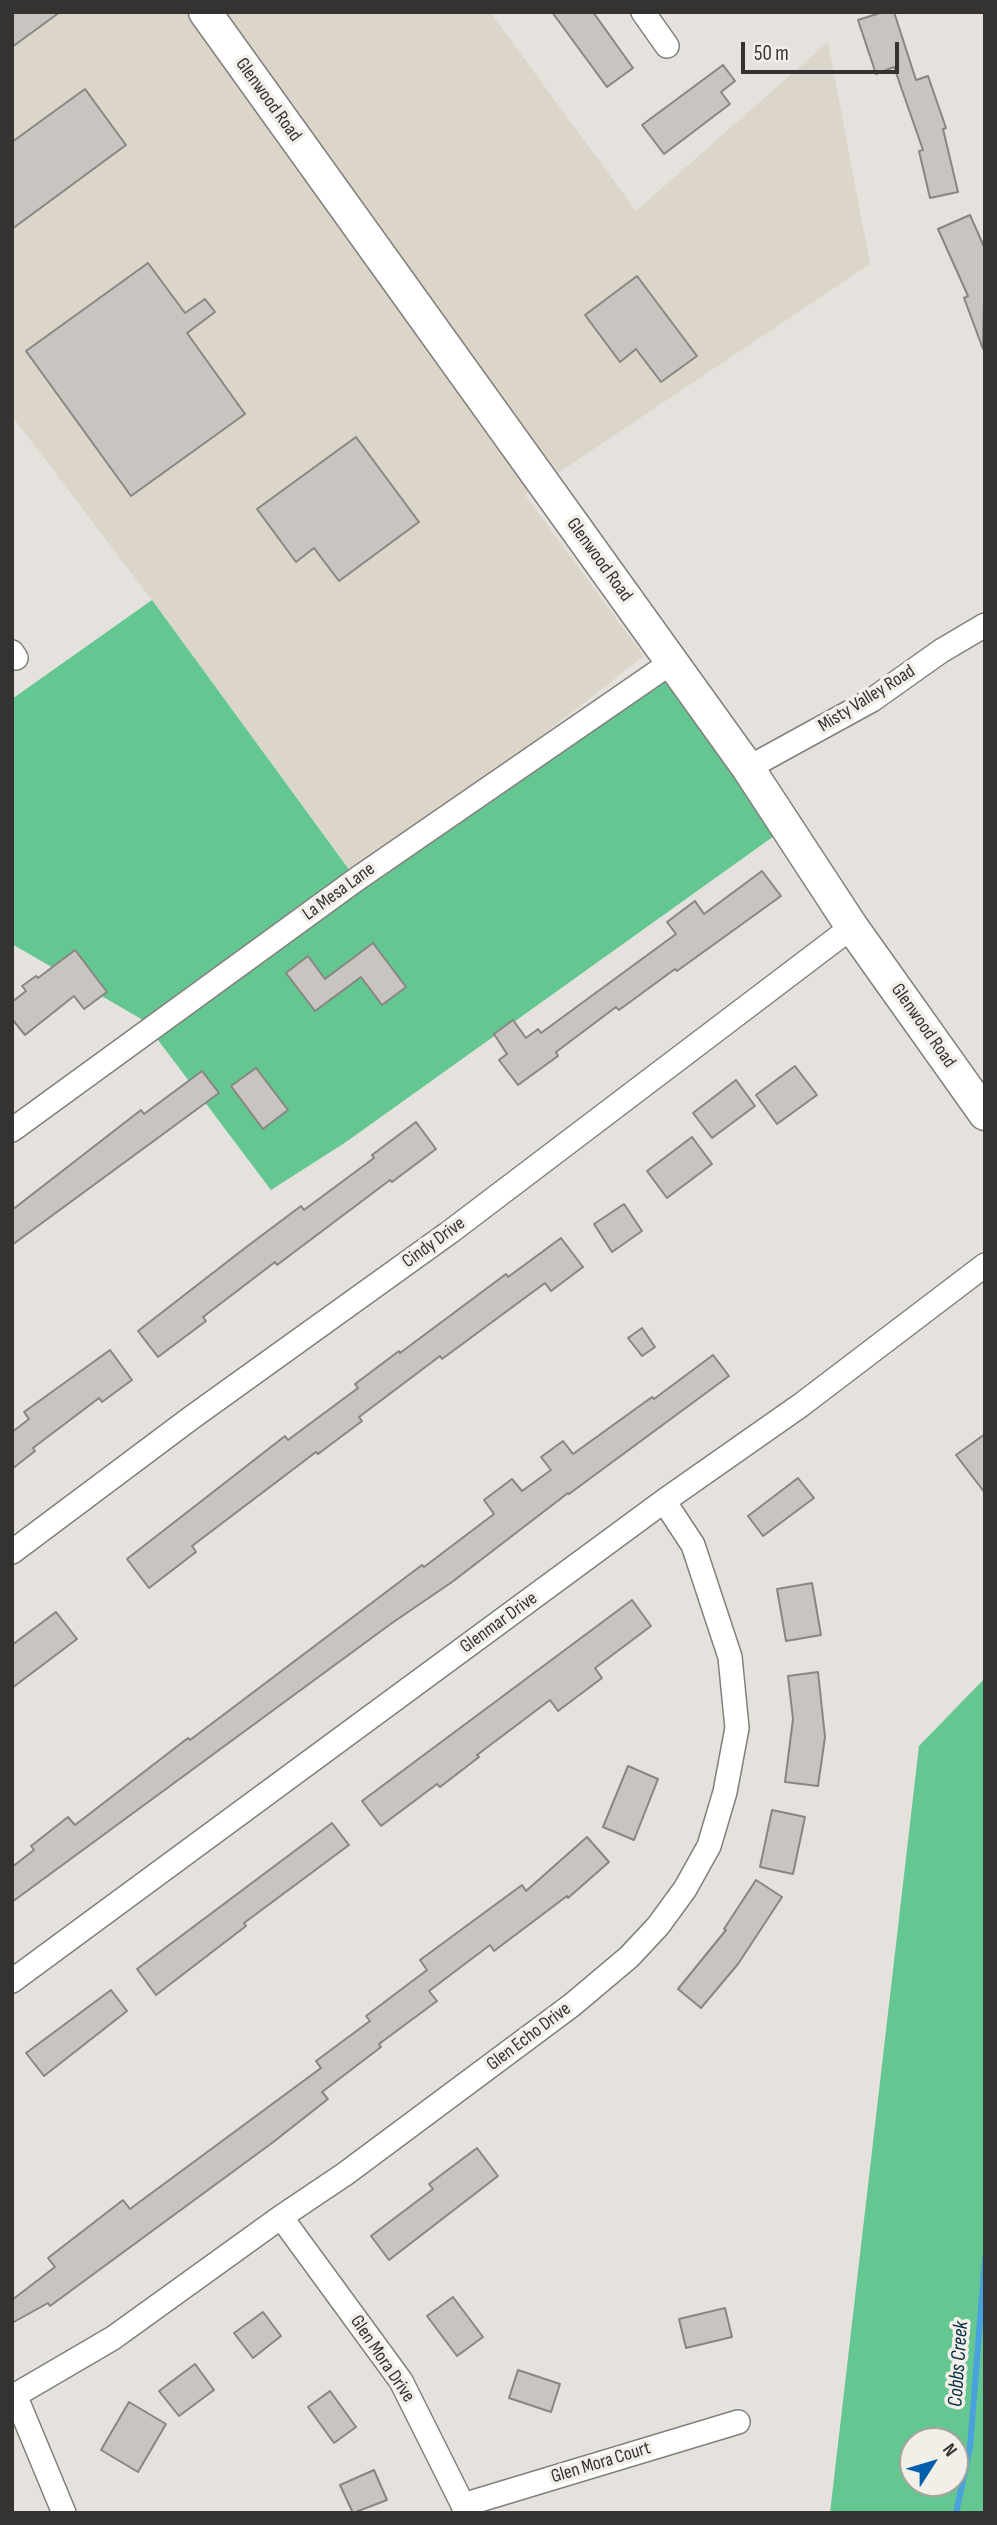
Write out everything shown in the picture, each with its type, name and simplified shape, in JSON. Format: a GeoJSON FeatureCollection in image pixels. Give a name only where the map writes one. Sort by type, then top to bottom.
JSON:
{"type":"FeatureCollection","features":[{"type":"Feature","properties":{"kind":"main road","name":"Glenwood Road"},"geometry":{"type":"LineString","coordinates":[[205,12],[748,768],[852,927],[985,1114]]}},
{"type":"Feature","properties":{"kind":"street"},"geometry":{"type":"LineString","coordinates":[[643,12],[667,46],[654,12]]}},
{"type":"Feature","properties":{"kind":"street","name":"Misty Valley Road"},"geometry":{"type":"LineString","coordinates":[[748,768],[872,700],[941,650],[985,625]]}},
{"type":"Feature","properties":{"kind":"street","name":"La Mesa Lane"},"geometry":{"type":"LineString","coordinates":[[12,1130],[356,879],[672,662]]}},
{"type":"Feature","properties":{"kind":"street","name":"Cindy Drive"},"geometry":{"type":"LineString","coordinates":[[12,1552],[202,1410],[450,1231],[852,927]]}},
{"type":"Feature","properties":{"kind":"street","name":"Glenmar Drive"},"geometry":{"type":"LineString","coordinates":[[12,1981],[664,1501],[801,1405],[985,1265]]}},
{"type":"Feature","properties":{"kind":"street","name":"Glen Echo Drive"},"geometry":{"type":"LineString","coordinates":[[14,2396],[113,2338],[345,2174],[572,2005],[629,1957],[658,1926],[685,1889],[709,1846],[724,1792],[737,1728],[730,1657],[693,1545],[664,1501]]}},
{"type":"Feature","properties":{"kind":"street","name":"Glen Mora Drive"},"geometry":{"type":"LineString","coordinates":[[281,2217],[401,2381],[464,2509]]}},
{"type":"Feature","properties":{"kind":"street"},"geometry":{"type":"LineString","coordinates":[[14,2396],[64,2513]]}},
{"type":"Feature","properties":{"kind":"street","name":"Glen Mora Court"},"geometry":{"type":"LineString","coordinates":[[464,2509],[738,2422]]}},
{"type":"Feature","properties":{"kind":"shaded area"},"geometry":{"type":"Polygon","coordinates":[[[12,12],[490,12],[636,211],[828,42],[870,264],[525,495],[644,656],[357,879],[152,600],[12,416],[12,12]]]}},
{"type":"Feature","properties":{"kind":"green space"},"geometry":{"type":"Polygon","coordinates":[[[152,600],[356,879],[667,671],[774,836],[346,1142],[271,1190],[143,1020],[12,944],[12,699],[152,600]]]}},
{"type":"Feature","properties":{"kind":"green space"},"geometry":{"type":"Polygon","coordinates":[[[985,1678],[985,2513],[830,2513],[919,1746],[985,1678]]]}},
{"type":"Feature","properties":{"kind":"building"},"geometry":{"type":"Polygon","coordinates":[[[12,12],[60,12],[12,47],[12,12]]]}},
{"type":"Feature","properties":{"kind":"building"},"geometry":{"type":"Polygon","coordinates":[[[552,12],[593,12],[633,68],[607,87],[552,12]]]}},
{"type":"Feature","properties":{"kind":"building"},"geometry":{"type":"Polygon","coordinates":[[[883,12],[894,12],[916,80],[928,76],[946,128],[943,129],[958,192],[930,198],[919,151],[923,150],[894,67],[876,74],[858,20],[883,12]]]}},
{"type":"Feature","properties":{"kind":"building"},"geometry":{"type":"Polygon","coordinates":[[[723,65],[735,81],[721,92],[730,104],[664,154],[642,125],[723,65]]]}},
{"type":"Feature","properties":{"kind":"building"},"geometry":{"type":"Polygon","coordinates":[[[85,89],[126,145],[12,229],[12,142],[85,89]]]}},
{"type":"Feature","properties":{"kind":"building"},"geometry":{"type":"Polygon","coordinates":[[[970,215],[985,249],[983,349],[964,298],[968,296],[938,229],[970,215]]]}},
{"type":"Feature","properties":{"kind":"building"},"geometry":{"type":"Polygon","coordinates":[[[148,263],[185,313],[205,299],[215,312],[187,333],[245,414],[131,496],[26,351],[148,263]]]}},
{"type":"Feature","properties":{"kind":"building"},"geometry":{"type":"Polygon","coordinates":[[[637,276],[697,356],[661,382],[636,349],[620,362],[585,315],[637,276]]]}},
{"type":"Feature","properties":{"kind":"building"},"geometry":{"type":"Polygon","coordinates":[[[356,437],[419,522],[339,581],[314,548],[296,562],[257,509],[356,437]]]}},
{"type":"Feature","properties":{"kind":"building"},"geometry":{"type":"Polygon","coordinates":[[[762,871],[781,896],[677,971],[675,969],[619,1010],[616,1007],[556,1052],[558,1056],[518,1085],[499,1060],[507,1054],[494,1034],[513,1020],[526,1038],[538,1029],[541,1033],[676,934],[667,922],[695,901],[704,914],[762,871]]]}},
{"type":"Feature","properties":{"kind":"building"},"geometry":{"type":"Polygon","coordinates":[[[373,943],[406,987],[382,1005],[361,977],[315,1011],[286,973],[308,956],[325,979],[373,943]]]}},
{"type":"Feature","properties":{"kind":"building"},"geometry":{"type":"Polygon","coordinates":[[[75,950],[107,992],[84,1009],[74,996],[25,1035],[12,1019],[12,1002],[26,991],[22,986],[36,976],[38,978],[75,950]]]}},
{"type":"Feature","properties":{"kind":"building"},"geometry":{"type":"Polygon","coordinates":[[[795,1066],[817,1095],[777,1124],[756,1095],[795,1066]]]}},
{"type":"Feature","properties":{"kind":"building"},"geometry":{"type":"Polygon","coordinates":[[[256,1068],[288,1110],[263,1129],[231,1086],[256,1068]]]}},
{"type":"Feature","properties":{"kind":"building"},"geometry":{"type":"Polygon","coordinates":[[[202,1071],[219,1093],[12,1245],[12,1210],[141,1110],[144,1114],[202,1071]]]}},
{"type":"Feature","properties":{"kind":"building"},"geometry":{"type":"Polygon","coordinates":[[[736,1080],[755,1106],[712,1138],[693,1113],[736,1080]]]}},
{"type":"Feature","properties":{"kind":"building"},"geometry":{"type":"Polygon","coordinates":[[[416,1122],[436,1149],[277,1265],[275,1262],[203,1317],[206,1321],[158,1357],[138,1331],[301,1206],[304,1210],[374,1158],[372,1155],[416,1122]]]}},
{"type":"Feature","properties":{"kind":"building"},"geometry":{"type":"Polygon","coordinates":[[[692,1137],[712,1164],[667,1198],[647,1171],[692,1137]]]}},
{"type":"Feature","properties":{"kind":"building"},"geometry":{"type":"Polygon","coordinates":[[[624,1204],[642,1231],[612,1252],[594,1224],[624,1204]]]}},
{"type":"Feature","properties":{"kind":"building"},"geometry":{"type":"Polygon","coordinates":[[[561,1238],[583,1267],[551,1291],[545,1283],[442,1359],[440,1356],[359,1417],[362,1421],[318,1454],[316,1452],[192,1546],[196,1552],[149,1588],[127,1559],[285,1436],[288,1440],[358,1388],[355,1384],[399,1351],[400,1353],[506,1274],[508,1277],[561,1238]]]}},
{"type":"Feature","properties":{"kind":"building"},"geometry":{"type":"Polygon","coordinates":[[[642,1328],[655,1347],[642,1356],[628,1338],[642,1328]]]}},
{"type":"Feature","properties":{"kind":"building"},"geometry":{"type":"Polygon","coordinates":[[[110,1350],[132,1380],[102,1402],[99,1398],[33,1448],[35,1451],[12,1469],[12,1432],[29,1419],[24,1412],[110,1350]]]}},
{"type":"Feature","properties":{"kind":"building"},"geometry":{"type":"Polygon","coordinates":[[[713,1355],[729,1376],[568,1493],[452,1582],[392,1623],[12,1902],[12,1867],[34,1850],[31,1846],[68,1817],[75,1825],[188,1738],[190,1740],[494,1514],[484,1500],[512,1479],[522,1491],[551,1470],[541,1457],[563,1441],[573,1454],[713,1355]]]}},
{"type":"Feature","properties":{"kind":"building"},"geometry":{"type":"Polygon","coordinates":[[[985,1434],[985,1493],[956,1455],[985,1434]]]}},
{"type":"Feature","properties":{"kind":"building"},"geometry":{"type":"Polygon","coordinates":[[[798,1478],[814,1498],[763,1536],[748,1516],[798,1478]]]}},
{"type":"Feature","properties":{"kind":"building"},"geometry":{"type":"Polygon","coordinates":[[[812,1583],[821,1635],[786,1641],[777,1589],[812,1583]]]}},
{"type":"Feature","properties":{"kind":"building"},"geometry":{"type":"Polygon","coordinates":[[[632,1600],[651,1626],[595,1668],[602,1678],[558,1711],[550,1700],[477,1755],[479,1757],[440,1787],[437,1784],[381,1826],[362,1801],[632,1600]]]}},
{"type":"Feature","properties":{"kind":"building"},"geometry":{"type":"Polygon","coordinates":[[[56,1612],[77,1639],[12,1688],[12,1645],[56,1612]]]}},
{"type":"Feature","properties":{"kind":"building"},"geometry":{"type":"Polygon","coordinates":[[[818,1672],[825,1737],[818,1786],[785,1782],[793,1719],[788,1676],[818,1672]]]}},
{"type":"Feature","properties":{"kind":"building"},"geometry":{"type":"Polygon","coordinates":[[[628,1766],[658,1779],[634,1840],[603,1827],[628,1766]]]}},
{"type":"Feature","properties":{"kind":"building"},"geometry":{"type":"Polygon","coordinates":[[[772,1810],[805,1817],[793,1874],[760,1867],[772,1810]]]}},
{"type":"Feature","properties":{"kind":"building"},"geometry":{"type":"Polygon","coordinates":[[[332,1823],[349,1845],[244,1923],[246,1926],[156,1995],[137,1969],[332,1823]]]}},
{"type":"Feature","properties":{"kind":"building"},"geometry":{"type":"Polygon","coordinates":[[[587,1837],[609,1862],[568,1898],[567,1896],[494,1951],[490,1945],[429,1991],[437,2001],[379,2044],[381,2047],[322,2092],[328,2099],[272,2143],[50,2306],[48,2303],[12,2323],[12,2300],[55,2267],[48,2258],[123,2200],[130,2209],[321,2068],[316,2061],[370,2021],[366,2016],[427,1970],[420,1960],[522,1885],[526,1891],[587,1837]]]}},
{"type":"Feature","properties":{"kind":"building"},"geometry":{"type":"Polygon","coordinates":[[[756,1880],[782,1897],[738,1964],[701,2008],[678,1989],[726,1930],[724,1929],[756,1880]]]}},
{"type":"Feature","properties":{"kind":"building"},"geometry":{"type":"Polygon","coordinates":[[[111,1990],[127,2011],[44,2076],[26,2053],[111,1990]]]}},
{"type":"Feature","properties":{"kind":"building"},"geometry":{"type":"Polygon","coordinates":[[[477,2148],[498,2176],[389,2260],[371,2236],[433,2189],[429,2184],[477,2148]]]}},
{"type":"Feature","properties":{"kind":"building"},"geometry":{"type":"Polygon","coordinates":[[[453,2297],[483,2337],[457,2356],[427,2316],[453,2297]]]}},
{"type":"Feature","properties":{"kind":"building"},"geometry":{"type":"Polygon","coordinates":[[[725,2308],[732,2337],[686,2348],[679,2319],[725,2308]]]}},
{"type":"Feature","properties":{"kind":"building"},"geometry":{"type":"Polygon","coordinates":[[[263,2312],[281,2336],[253,2358],[234,2333],[263,2312]]]}},
{"type":"Feature","properties":{"kind":"building"},"geometry":{"type":"Polygon","coordinates":[[[195,2364],[214,2390],[179,2416],[159,2391],[195,2364]]]}},
{"type":"Feature","properties":{"kind":"building"},"geometry":{"type":"Polygon","coordinates":[[[518,2370],[560,2384],[551,2412],[509,2398],[518,2370]]]}},
{"type":"Feature","properties":{"kind":"building"},"geometry":{"type":"Polygon","coordinates":[[[330,2391],[356,2427],[334,2443],[308,2407],[330,2391]]]}},
{"type":"Feature","properties":{"kind":"building"},"geometry":{"type":"Polygon","coordinates":[[[129,2402],[166,2424],[138,2472],[101,2450],[129,2402]]]}},
{"type":"Feature","properties":{"kind":"building"},"geometry":{"type":"Polygon","coordinates":[[[374,2470],[387,2500],[353,2513],[340,2485],[374,2470]]]}},
{"type":"Feature","properties":{"kind":"waterway","name":"Cobbs Creek"},"geometry":{"type":"LineString","coordinates":[[956,2513],[970,2447],[985,2258]]}}]}
